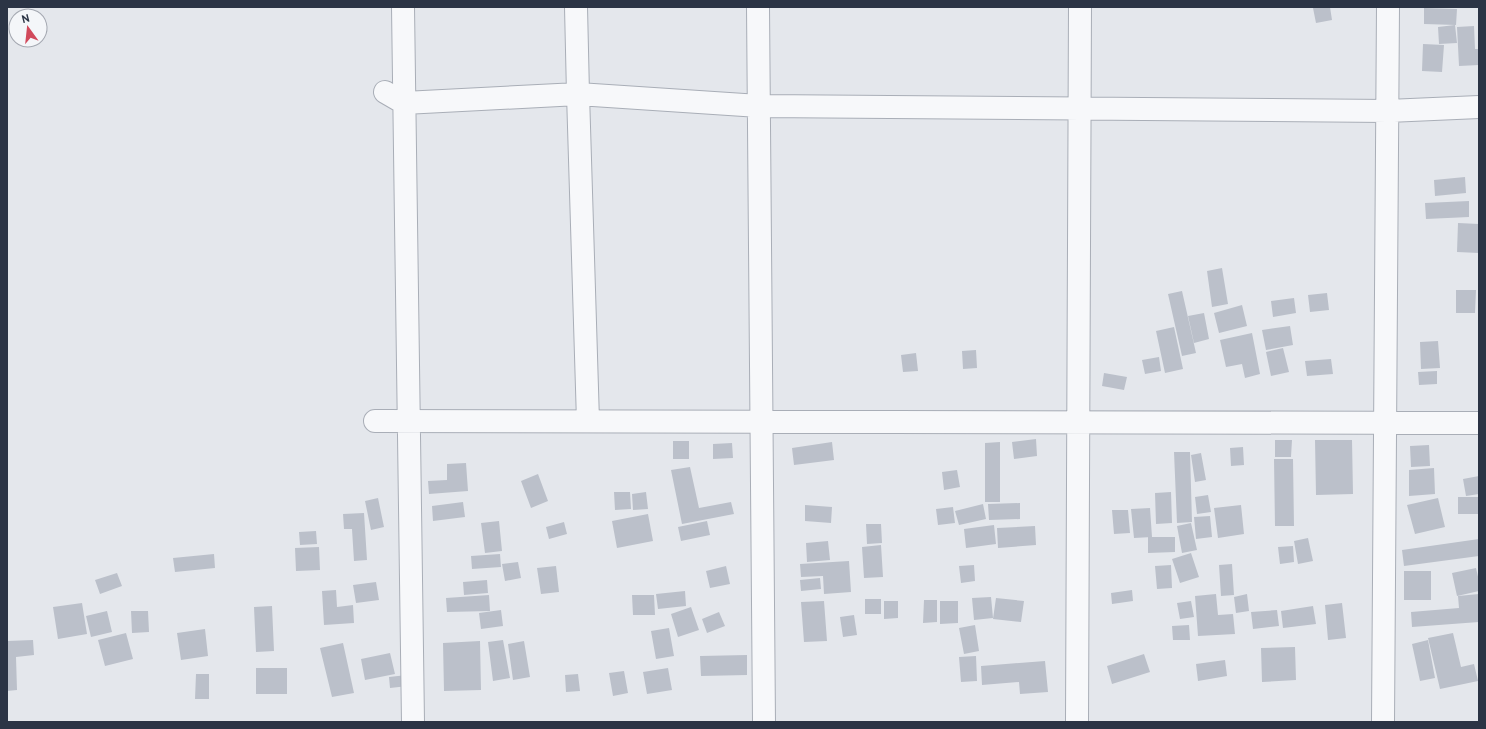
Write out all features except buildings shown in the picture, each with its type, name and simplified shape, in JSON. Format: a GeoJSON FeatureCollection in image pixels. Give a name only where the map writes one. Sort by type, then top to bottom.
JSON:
{"type":"FeatureCollection","features":[{"type":"Feature","properties":{"kind":"street"},"geometry":{"type":"LineString","coordinates":[[403,7],[413,722]]}},
{"type":"Feature","properties":{"kind":"street"},"geometry":{"type":"LineString","coordinates":[[576,7],[588,421]]}},
{"type":"Feature","properties":{"kind":"street"},"geometry":{"type":"LineString","coordinates":[[758,7],[764,722]]}},
{"type":"Feature","properties":{"kind":"street"},"geometry":{"type":"LineString","coordinates":[[1077,722],[1080,7]]}},
{"type":"Feature","properties":{"kind":"street"},"geometry":{"type":"LineString","coordinates":[[1383,722],[1388,7]]}},
{"type":"Feature","properties":{"kind":"street"},"geometry":{"type":"LineString","coordinates":[[385,92],[404,103],[578,94],[759,106],[1388,111],[1479,107]]}},
{"type":"Feature","properties":{"kind":"street"},"geometry":{"type":"LineString","coordinates":[[375,421],[1479,423]]}}]}
